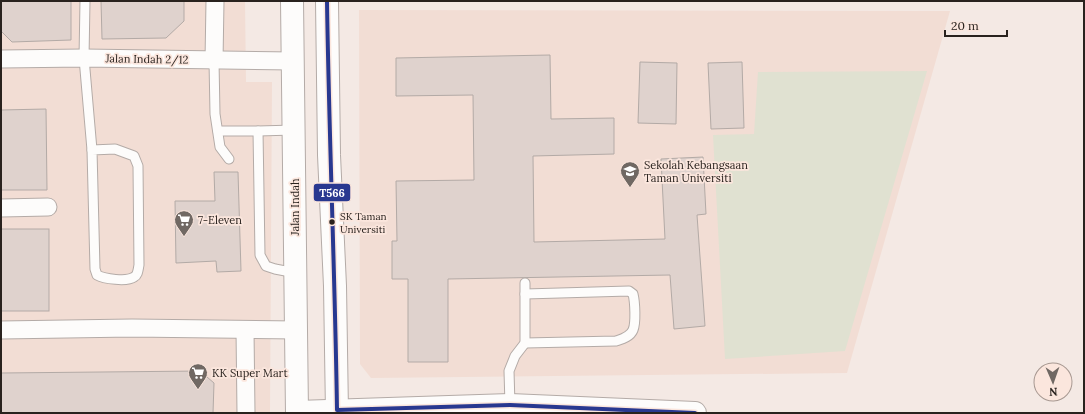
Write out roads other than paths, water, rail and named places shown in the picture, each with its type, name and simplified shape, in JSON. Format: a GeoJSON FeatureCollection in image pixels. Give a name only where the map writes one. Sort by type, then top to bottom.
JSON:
{"type":"FeatureCollection","features":[{"type":"Feature","properties":{"kind":"street"},"geometry":{"type":"LineString","coordinates":[[214,61],[215,1]]}},
{"type":"Feature","properties":{"kind":"street","name":"Jalan Indah"},"geometry":{"type":"LineString","coordinates":[[292,1],[297,413]]}},
{"type":"Feature","properties":{"kind":"street"},"geometry":{"type":"LineString","coordinates":[[327,1],[329,155],[335,286],[337,412]]}},
{"type":"Feature","properties":{"kind":"street","name":"Jalan Indah 2/12"},"geometry":{"type":"LineString","coordinates":[[1,59],[84,58],[293,61]]}},
{"type":"Feature","properties":{"kind":"street"},"geometry":{"type":"LineString","coordinates":[[295,157],[329,155]]}},
{"type":"Feature","properties":{"kind":"street"},"geometry":{"type":"LineString","coordinates":[[1,208],[48,207]]}},
{"type":"Feature","properties":{"kind":"street"},"geometry":{"type":"LineString","coordinates":[[1,330],[132,328],[297,330]]}},
{"type":"Feature","properties":{"kind":"street"},"geometry":{"type":"LineString","coordinates":[[245,330],[246,413]]}},
{"type":"Feature","properties":{"kind":"street"},"geometry":{"type":"LineString","coordinates":[[297,413],[510,406],[696,413]]}},
{"type":"Feature","properties":{"kind":"lane"},"geometry":{"type":"LineString","coordinates":[[84,1],[84,58],[92,150],[96,272],[97,275],[106,279],[133,278],[138,273],[139,265],[138,166],[134,156],[127,153],[114,149],[92,150]]}},
{"type":"Feature","properties":{"kind":"lane"},"geometry":{"type":"LineString","coordinates":[[214,61],[215,114],[220,147],[229,159]]}},
{"type":"Feature","properties":{"kind":"lane"},"geometry":{"type":"LineString","coordinates":[[218,131],[294,130]]}},
{"type":"Feature","properties":{"kind":"lane"},"geometry":{"type":"LineString","coordinates":[[258,131],[260,255],[266,266],[275,270],[296,272]]}},
{"type":"Feature","properties":{"kind":"lane"},"geometry":{"type":"LineString","coordinates":[[510,406],[509,371],[515,356],[525,343],[525,283]]}},
{"type":"Feature","properties":{"kind":"lane"},"geometry":{"type":"LineString","coordinates":[[525,294],[629,290],[633,294],[634,311],[632,331],[626,338],[616,341],[525,343]]}},
{"type":"Feature","properties":{"kind":"place","name":"Sekolah Kebangsaan Taman Universiti"},"geometry":{"type":"Point","coordinates":[630,188]}},
{"type":"Feature","properties":{"kind":"place","name":"SK Taman Universiti"},"geometry":{"type":"Point","coordinates":[332,222]}},
{"type":"Feature","properties":{"kind":"place","name":"7-Eleven"},"geometry":{"type":"Point","coordinates":[184,237]}},
{"type":"Feature","properties":{"kind":"place","name":"KK Super Mart"},"geometry":{"type":"Point","coordinates":[198,390]}}]}
